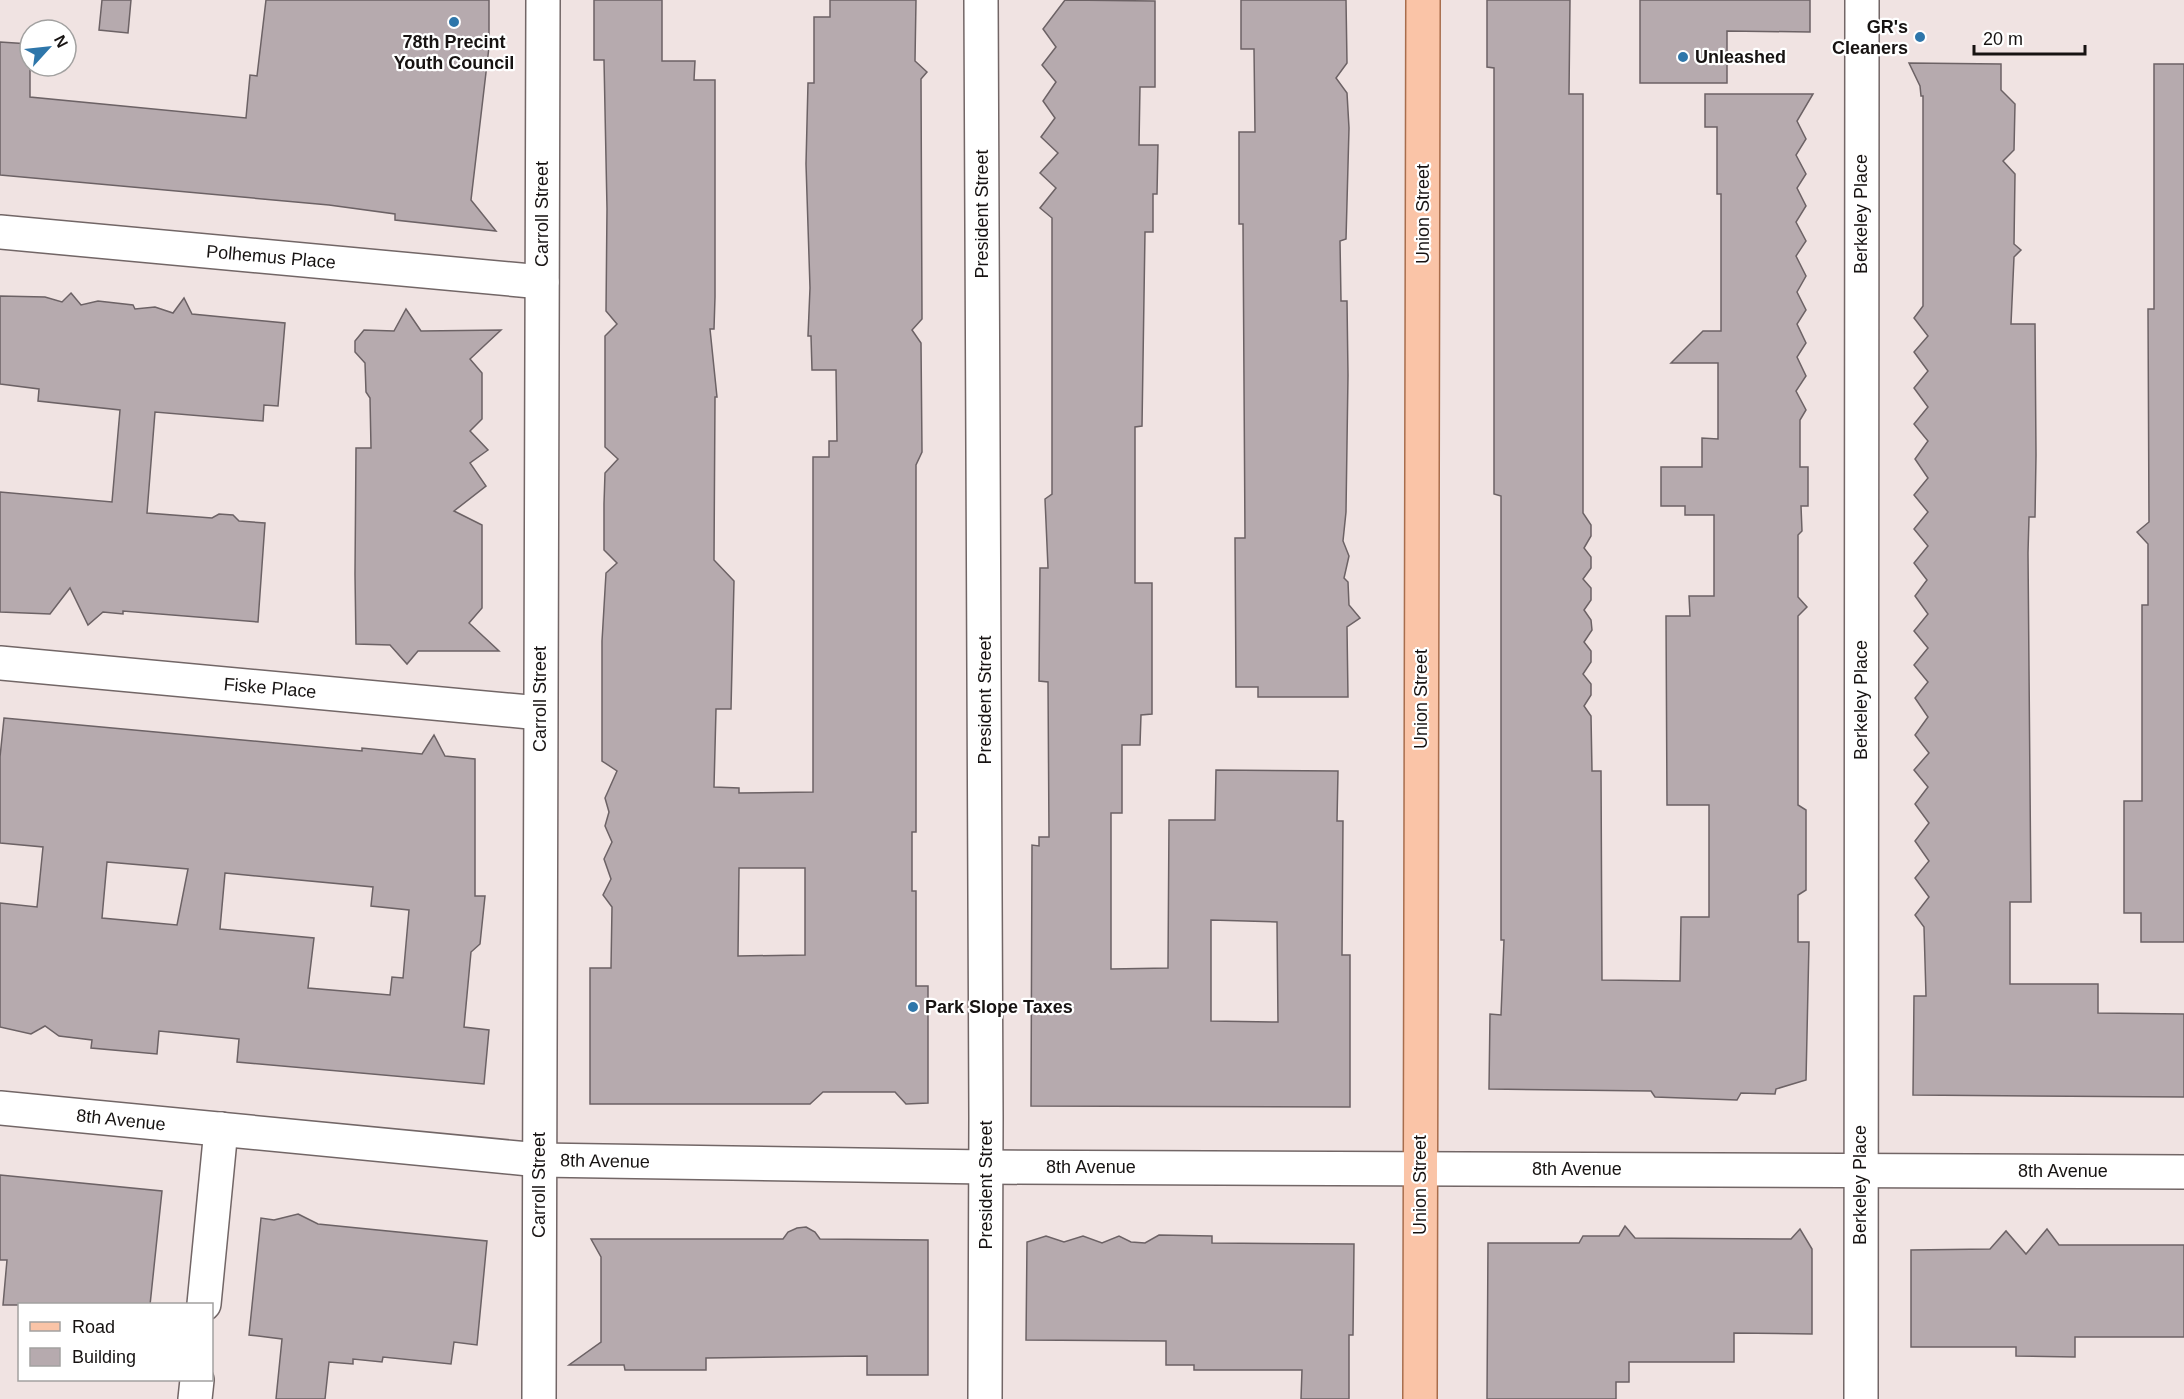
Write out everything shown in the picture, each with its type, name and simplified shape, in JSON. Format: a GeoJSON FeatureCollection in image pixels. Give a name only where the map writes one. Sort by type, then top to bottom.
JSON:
{"type":"FeatureCollection","features":[{"type":"Feature","properties":{"kind":"main road","name":"Union Street"},"geometry":{"type":"LineString","coordinates":[[1420,1399],[1423,0]]}},
{"type":"Feature","properties":{"kind":"street","name":"Carroll Street"},"geometry":{"type":"LineString","coordinates":[[539,1399],[543,0]]}},
{"type":"Feature","properties":{"kind":"street","name":"President Street"},"geometry":{"type":"LineString","coordinates":[[981,0],[987,1167],[985,1399]]}},
{"type":"Feature","properties":{"kind":"street","name":"Berkeley Place"},"geometry":{"type":"LineString","coordinates":[[1861,1399],[1862,0]]}},
{"type":"Feature","properties":{"kind":"street","name":"Polhemus Place"},"geometry":{"type":"LineString","coordinates":[[0,232],[542,282]]}},
{"type":"Feature","properties":{"kind":"street","name":"Fiske Place"},"geometry":{"type":"LineString","coordinates":[[0,663],[540,713]]}},
{"type":"Feature","properties":{"kind":"street","name":"8th Avenue"},"geometry":{"type":"LineString","coordinates":[[0,1108],[539,1160],[987,1167],[2184,1172]]}},
{"type":"Feature","properties":{"kind":"street"},"geometry":{"type":"LineString","coordinates":[[204,1303],[221,1129]]}},
{"type":"Feature","properties":{"kind":"street"},"geometry":{"type":"LineString","coordinates":[[195,1399],[197,1381]]}},
{"type":"Feature","properties":{"kind":"building"},"geometry":{"type":"Polygon","coordinates":[[[102,0],[131,0],[128,33],[99,30],[102,0]]]}},
{"type":"Feature","properties":{"kind":"building"},"geometry":{"type":"Polygon","coordinates":[[[266,0],[489,0],[489,47],[471,200],[496,231],[395,220],[395,214],[329,205],[0,175],[0,42],[18,43],[18,78],[30,78],[30,97],[246,118],[250,75],[257,76],[266,0]]]}},
{"type":"Feature","properties":{"kind":"building"},"geometry":{"type":"Polygon","coordinates":[[[594,0],[662,0],[662,61],[695,61],[694,80],[715,80],[715,297],[714,329],[710,329],[717,397],[715,397],[714,560],[734,581],[731,709],[716,709],[714,787],[739,788],[739,793],[813,792],[813,457],[829,457],[829,441],[837,441],[836,370],[812,370],[811,336],[808,336],[810,288],[806,164],[808,83],[814,83],[814,17],[830,17],[830,0],[916,0],[915,61],[927,72],[921,79],[922,319],[912,330],[921,343],[922,452],[916,465],[916,832],[912,832],[912,891],[916,891],[916,986],[928,986],[928,1103],[906,1104],[895,1092],[823,1092],[810,1104],[590,1104],[590,968],[611,968],[612,907],[603,895],[611,879],[604,859],[612,842],[605,826],[609,812],[605,798],[617,771],[602,761],[602,641],[606,573],[617,563],[604,550],[605,473],[618,459],[605,447],[605,336],[617,324],[606,311],[607,209],[604,60],[594,60],[594,0]],[[739,868],[738,956],[805,955],[805,868],[739,868]]]}},
{"type":"Feature","properties":{"kind":"building"},"geometry":{"type":"Polygon","coordinates":[[[1065,0],[1155,1],[1155,87],[1140,87],[1139,145],[1158,145],[1157,194],[1153,194],[1153,232],[1145,232],[1142,426],[1135,427],[1135,583],[1152,583],[1152,714],[1141,715],[1140,745],[1122,745],[1122,813],[1111,813],[1111,969],[1168,968],[1169,820],[1215,820],[1216,770],[1338,771],[1337,821],[1343,821],[1342,955],[1350,955],[1350,1107],[1031,1106],[1032,845],[1039,846],[1039,837],[1049,837],[1048,682],[1039,681],[1040,568],[1048,568],[1045,499],[1052,494],[1052,218],[1040,208],[1056,188],[1040,173],[1058,153],[1041,137],[1055,118],[1043,101],[1056,82],[1042,65],[1056,47],[1043,29],[1065,0]],[[1211,920],[1211,1021],[1278,1022],[1277,922],[1211,920]]]}},
{"type":"Feature","properties":{"kind":"building"},"geometry":{"type":"Polygon","coordinates":[[[1241,0],[1346,0],[1347,63],[1336,78],[1347,93],[1349,128],[1346,239],[1340,241],[1341,301],[1347,301],[1348,375],[1346,512],[1343,541],[1349,556],[1344,578],[1348,582],[1349,605],[1360,618],[1347,627],[1348,697],[1258,697],[1258,687],[1236,687],[1235,538],[1245,538],[1243,224],[1239,224],[1239,132],[1255,132],[1254,49],[1241,49],[1241,0]]]}},
{"type":"Feature","properties":{"kind":"building"},"geometry":{"type":"Polygon","coordinates":[[[1487,0],[1570,0],[1569,94],[1583,94],[1583,513],[1591,525],[1591,536],[1584,548],[1591,557],[1591,568],[1583,579],[1591,588],[1591,600],[1584,610],[1591,620],[1592,630],[1584,642],[1591,651],[1591,662],[1583,674],[1591,684],[1591,695],[1584,706],[1591,716],[1592,771],[1601,771],[1602,980],[1680,981],[1681,917],[1709,917],[1709,805],[1667,805],[1666,616],[1690,616],[1689,596],[1714,596],[1714,515],[1685,515],[1685,506],[1661,506],[1661,467],[1702,467],[1702,438],[1718,439],[1718,363],[1671,363],[1703,331],[1721,331],[1721,194],[1717,194],[1717,127],[1705,127],[1705,94],[1813,94],[1797,121],[1806,139],[1796,155],[1806,174],[1797,188],[1806,206],[1796,222],[1806,241],[1796,256],[1806,276],[1797,292],[1806,310],[1797,324],[1806,343],[1797,357],[1806,376],[1796,391],[1806,410],[1800,420],[1800,467],[1808,467],[1808,506],[1801,506],[1802,531],[1798,535],[1798,597],[1807,607],[1798,616],[1798,805],[1806,810],[1806,890],[1798,895],[1798,942],[1809,942],[1806,1080],[1776,1089],[1775,1094],[1741,1093],[1737,1100],[1655,1097],[1651,1091],[1489,1089],[1490,1014],[1501,1015],[1504,940],[1501,940],[1501,496],[1494,494],[1494,68],[1487,67],[1487,0]]]}},
{"type":"Feature","properties":{"kind":"building","name":"Unleashed"},"geometry":{"type":"Polygon","coordinates":[[[1640,0],[1810,0],[1810,32],[1727,31],[1727,83],[1640,83],[1640,0]]]}},
{"type":"Feature","properties":{"kind":"building"},"geometry":{"type":"Polygon","coordinates":[[[1909,63],[2001,64],[2001,90],[2015,104],[2014,150],[2003,161],[2015,174],[2014,244],[2021,250],[2014,257],[2011,324],[2035,324],[2036,455],[2035,517],[2029,517],[2028,553],[2031,902],[2010,902],[2010,984],[2098,984],[2098,1013],[2184,1014],[2184,1097],[1913,1095],[1914,996],[1926,996],[1924,927],[1915,915],[1929,897],[1915,878],[1929,861],[1915,841],[1929,823],[1915,804],[1928,787],[1914,770],[1929,753],[1915,735],[1928,717],[1915,698],[1928,682],[1914,665],[1928,648],[1914,631],[1928,614],[1915,596],[1927,580],[1914,563],[1928,546],[1914,529],[1928,512],[1914,495],[1928,478],[1915,459],[1928,441],[1914,424],[1928,407],[1914,388],[1928,371],[1914,352],[1928,336],[1914,318],[1923,306],[1923,96],[1921,96],[1920,86],[1909,63]]]}},
{"type":"Feature","properties":{"kind":"building"},"geometry":{"type":"Polygon","coordinates":[[[2154,64],[2184,64],[2184,942],[2141,942],[2141,913],[2124,913],[2124,801],[2142,801],[2142,605],[2148,605],[2148,544],[2137,532],[2149,522],[2148,309],[2154,309],[2154,64]]]}},
{"type":"Feature","properties":{"kind":"building"},"geometry":{"type":"Polygon","coordinates":[[[71,293],[81,305],[98,301],[133,305],[135,309],[155,307],[173,313],[184,298],[192,314],[285,323],[278,406],[264,405],[263,421],[155,412],[147,513],[212,518],[219,514],[233,515],[239,521],[265,523],[258,622],[123,611],[123,614],[103,612],[88,625],[70,588],[50,614],[0,612],[0,492],[112,502],[120,410],[38,401],[39,389],[0,384],[0,296],[45,297],[62,302],[71,293]]]}},
{"type":"Feature","properties":{"kind":"building"},"geometry":{"type":"Polygon","coordinates":[[[406,309],[421,331],[501,330],[470,359],[482,373],[482,419],[470,431],[488,450],[470,463],[486,486],[454,511],[482,525],[482,608],[469,623],[499,651],[418,651],[407,664],[390,645],[356,644],[355,574],[356,448],[371,448],[370,398],[366,392],[365,363],[355,352],[355,341],[364,330],[394,331],[406,309]]]}},
{"type":"Feature","properties":{"kind":"building"},"geometry":{"type":"Polygon","coordinates":[[[4,718],[362,751],[362,748],[422,754],[434,735],[445,756],[475,759],[475,896],[485,896],[480,944],[471,952],[464,1027],[489,1030],[484,1084],[237,1062],[239,1039],[159,1031],[157,1054],[91,1048],[92,1040],[59,1036],[45,1026],[31,1034],[0,1027],[0,903],[37,907],[43,847],[0,843],[0,757],[4,718]],[[107,862],[102,918],[177,925],[188,869],[107,862]],[[225,873],[220,929],[314,938],[308,988],[390,995],[392,977],[403,978],[409,910],[371,906],[373,887],[225,873]]]}},
{"type":"Feature","properties":{"kind":"building"},"geometry":{"type":"Polygon","coordinates":[[[0,1175],[162,1191],[150,1303],[3,1305],[7,1260],[0,1260],[0,1175]]]}},
{"type":"Feature","properties":{"kind":"building"},"geometry":{"type":"Polygon","coordinates":[[[298,1214],[318,1224],[487,1241],[477,1345],[454,1342],[451,1364],[383,1357],[382,1362],[353,1359],[353,1364],[329,1362],[325,1399],[276,1399],[282,1339],[249,1335],[261,1218],[274,1220],[298,1214]]]}},
{"type":"Feature","properties":{"kind":"building"},"geometry":{"type":"Polygon","coordinates":[[[1625,1226],[1635,1238],[1791,1239],[1800,1229],[1812,1249],[1812,1334],[1734,1333],[1734,1362],[1629,1362],[1629,1382],[1616,1382],[1616,1399],[1487,1399],[1488,1243],[1579,1243],[1583,1236],[1619,1236],[1625,1226]]]}},
{"type":"Feature","properties":{"kind":"building"},"geometry":{"type":"Polygon","coordinates":[[[806,1227],[815,1232],[820,1239],[928,1240],[928,1375],[867,1375],[867,1356],[706,1358],[706,1370],[625,1370],[624,1365],[569,1365],[601,1342],[601,1257],[591,1239],[783,1239],[788,1232],[806,1227]]]}},
{"type":"Feature","properties":{"kind":"building"},"geometry":{"type":"Polygon","coordinates":[[[2047,1229],[2059,1245],[2184,1245],[2184,1337],[2075,1337],[2075,1357],[2016,1356],[2016,1347],[1911,1347],[1911,1250],[1990,1249],[2006,1231],[2026,1254],[2047,1229]]]}},
{"type":"Feature","properties":{"kind":"building"},"geometry":{"type":"Polygon","coordinates":[[[1159,1235],[1212,1236],[1212,1243],[1354,1244],[1353,1335],[1349,1335],[1349,1399],[1301,1399],[1302,1370],[1194,1370],[1194,1365],[1166,1365],[1166,1341],[1026,1340],[1027,1242],[1046,1236],[1064,1242],[1083,1236],[1102,1243],[1119,1236],[1131,1242],[1145,1243],[1159,1235]]]}},
{"type":"Feature","properties":{"kind":"place","name":"78th Precint Youth Council"},"geometry":{"type":"Point","coordinates":[454,22]}},
{"type":"Feature","properties":{"kind":"place","name":"GR's Cleaners"},"geometry":{"type":"Point","coordinates":[1920,37]}},
{"type":"Feature","properties":{"kind":"place","name":"Unleashed"},"geometry":{"type":"Point","coordinates":[1683,57]}},
{"type":"Feature","properties":{"kind":"place","name":"Park Slope Taxes"},"geometry":{"type":"Point","coordinates":[913,1007]}}]}
